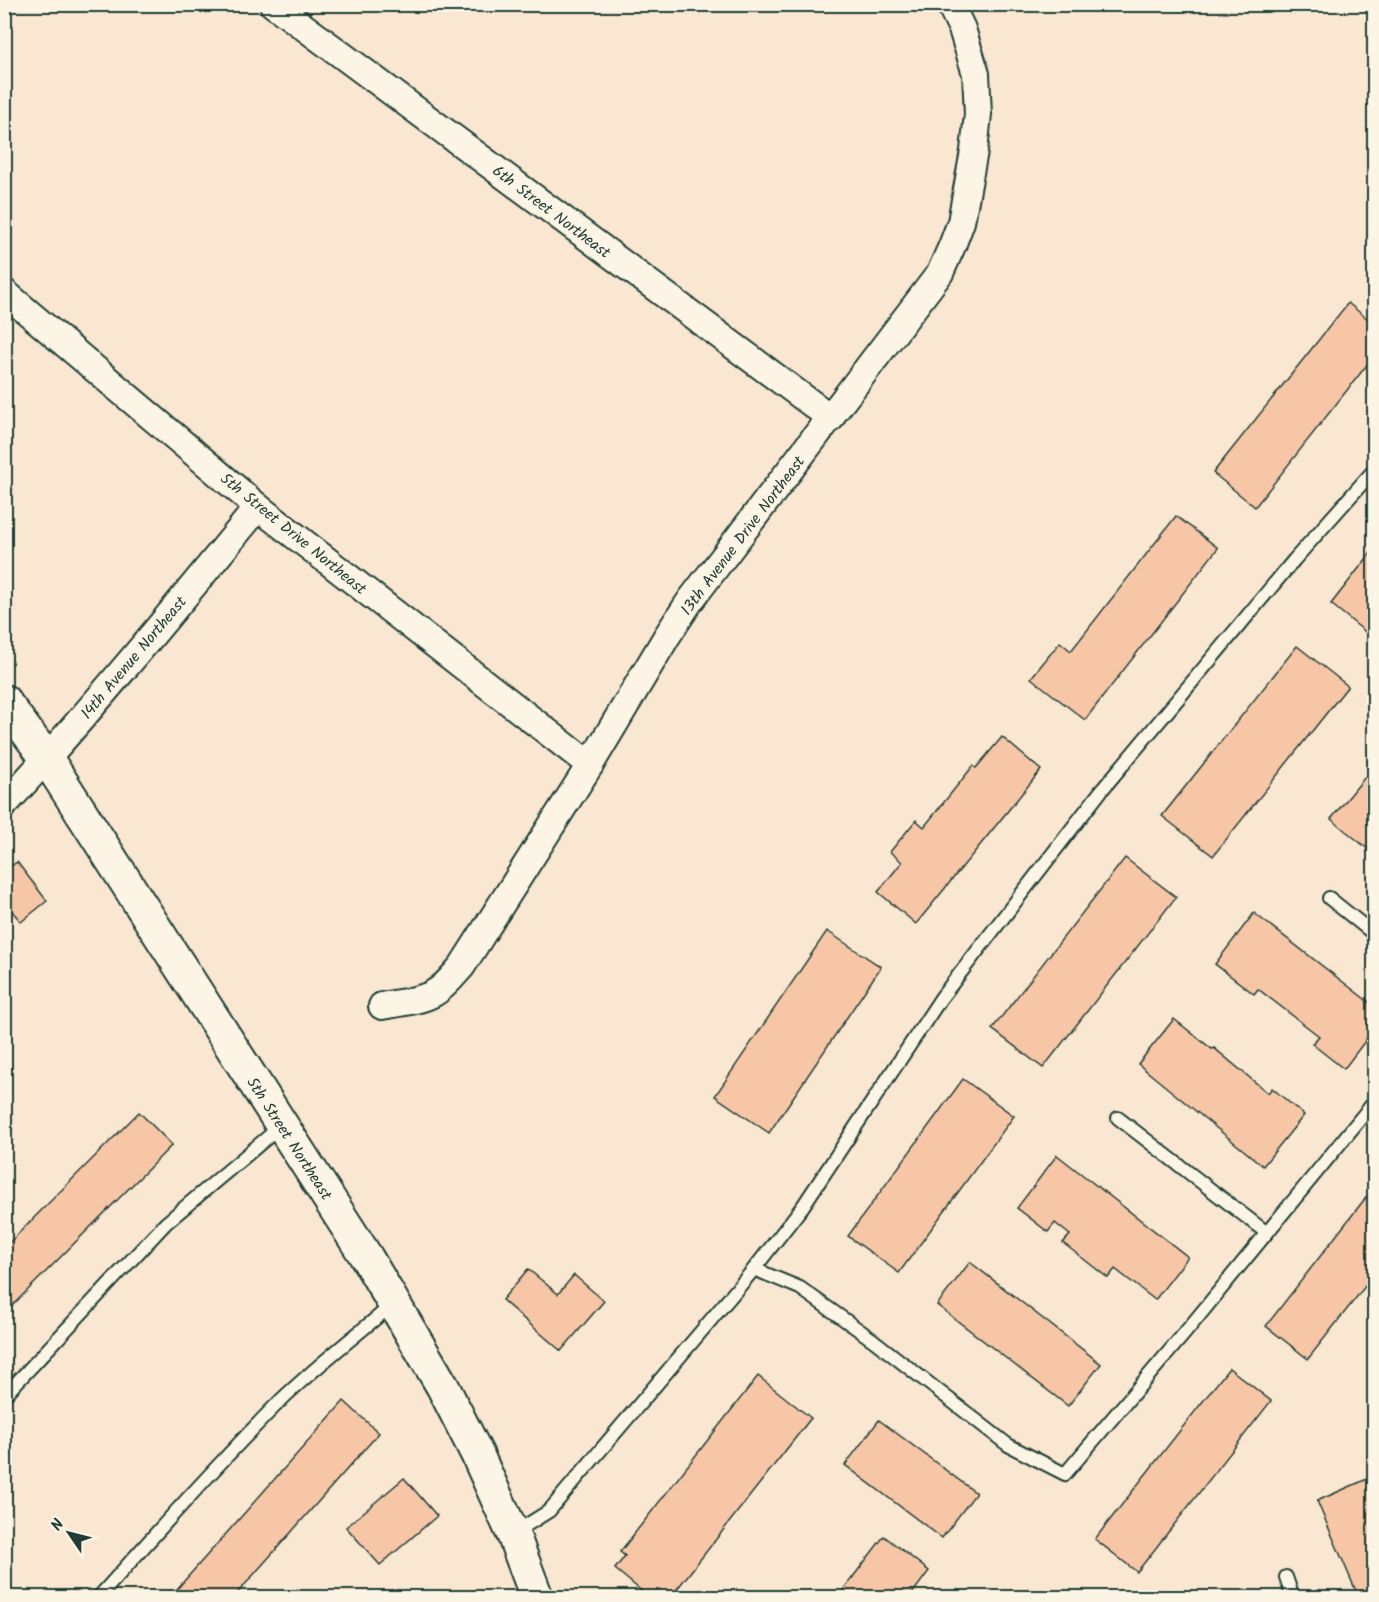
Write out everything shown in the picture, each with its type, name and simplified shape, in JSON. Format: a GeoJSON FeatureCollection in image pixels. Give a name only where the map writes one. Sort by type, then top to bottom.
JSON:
{"type":"FeatureCollection","features":[{"type":"Feature","properties":{"kind":"street","name":"6th Street Northeast"},"geometry":{"type":"LineString","coordinates":[[273,4],[831,418]]}},
{"type":"Feature","properties":{"kind":"street","name":"13th Avenue Drive Northeast"},"geometry":{"type":"LineString","coordinates":[[382,1006],[434,994],[462,966],[590,765],[690,601],[940,273],[961,222],[974,151],[978,114],[976,74],[962,29],[950,4]]}},
{"type":"Feature","properties":{"kind":"street","name":"5th Street Drive Northeast"},"geometry":{"type":"LineString","coordinates":[[4,292],[258,507],[590,765]]}},
{"type":"Feature","properties":{"kind":"street","name":"14th Avenue Northeast"},"geometry":{"type":"LineString","coordinates":[[4,805],[47,759],[145,645],[258,507]]}},
{"type":"Feature","properties":{"kind":"street","name":"5th Street Northeast"},"geometry":{"type":"LineString","coordinates":[[4,701],[47,759],[367,1258],[443,1387],[477,1454],[513,1534],[537,1598]]}},
{"type":"Feature","properties":{"kind":"lane"},"geometry":{"type":"LineString","coordinates":[[513,1534],[549,1511],[754,1269],[803,1206],[941,998],[1093,801],[1294,560],[1374,470]]}},
{"type":"Feature","properties":{"kind":"lane"},"geometry":{"type":"LineString","coordinates":[[1329,898],[1374,933]]}},
{"type":"Feature","properties":{"kind":"lane"},"geometry":{"type":"LineString","coordinates":[[754,1269],[800,1288],[873,1340],[1008,1445],[1065,1474],[1184,1334],[1374,1102]]}},
{"type":"Feature","properties":{"kind":"lane"},"geometry":{"type":"LineString","coordinates":[[1118,1118],[1267,1233]]}},
{"type":"Feature","properties":{"kind":"lane"},"geometry":{"type":"LineString","coordinates":[[4,1396],[166,1223],[282,1126]]}},
{"type":"Feature","properties":{"kind":"lane"},"geometry":{"type":"LineString","coordinates":[[98,1598],[185,1501],[279,1402],[394,1304]]}},
{"type":"Feature","properties":{"kind":"lane"},"geometry":{"type":"LineString","coordinates":[[1286,1577],[1293,1598]]}},
{"type":"Feature","properties":{"kind":"building"},"geometry":{"type":"Polygon","coordinates":[[[1348,303],[1374,324],[1374,356],[1255,507],[1213,473],[1348,303]]]}},
{"type":"Feature","properties":{"kind":"building"},"geometry":{"type":"Polygon","coordinates":[[[1176,516],[1218,548],[1085,720],[1031,678],[1060,642],[1071,651],[1176,516]]]}},
{"type":"Feature","properties":{"kind":"building"},"geometry":{"type":"Polygon","coordinates":[[[1374,549],[1374,639],[1331,604],[1374,549]]]}},
{"type":"Feature","properties":{"kind":"building"},"geometry":{"type":"Polygon","coordinates":[[[1297,646],[1348,686],[1213,856],[1162,816],[1297,646]]]}},
{"type":"Feature","properties":{"kind":"building"},"geometry":{"type":"Polygon","coordinates":[[[1002,737],[1041,770],[916,924],[878,892],[902,862],[890,852],[916,820],[924,827],[973,766],[976,768],[1002,737]]]}},
{"type":"Feature","properties":{"kind":"building"},"geometry":{"type":"Polygon","coordinates":[[[1365,777],[1374,784],[1374,854],[1331,819],[1365,777]]]}},
{"type":"Feature","properties":{"kind":"building"},"geometry":{"type":"Polygon","coordinates":[[[1125,858],[1176,897],[1043,1068],[992,1029],[1125,858]]]}},
{"type":"Feature","properties":{"kind":"building"},"geometry":{"type":"Polygon","coordinates":[[[17,862],[47,901],[21,922],[4,901],[4,871],[17,862]]]}},
{"type":"Feature","properties":{"kind":"building"},"geometry":{"type":"Polygon","coordinates":[[[1254,913],[1374,1006],[1374,1029],[1344,1069],[1312,1044],[1319,1036],[1258,989],[1254,994],[1215,964],[1254,913]]]}},
{"type":"Feature","properties":{"kind":"building"},"geometry":{"type":"Polygon","coordinates":[[[827,931],[881,967],[769,1133],[715,1096],[827,931]]]}},
{"type":"Feature","properties":{"kind":"building"},"geometry":{"type":"Polygon","coordinates":[[[1174,1019],[1212,1049],[1214,1048],[1268,1093],[1272,1088],[1304,1115],[1263,1166],[1138,1064],[1174,1019]]]}},
{"type":"Feature","properties":{"kind":"building"},"geometry":{"type":"Polygon","coordinates":[[[963,1079],[1014,1116],[899,1273],[848,1236],[963,1079]]]}},
{"type":"Feature","properties":{"kind":"building"},"geometry":{"type":"Polygon","coordinates":[[[139,1112],[172,1145],[4,1314],[4,1248],[139,1112]]]}},
{"type":"Feature","properties":{"kind":"building"},"geometry":{"type":"Polygon","coordinates":[[[1057,1155],[1188,1257],[1155,1300],[1115,1269],[1108,1278],[1063,1243],[1070,1235],[1055,1223],[1048,1232],[1017,1208],[1057,1155]]]}},
{"type":"Feature","properties":{"kind":"building"},"geometry":{"type":"Polygon","coordinates":[[[1374,1187],[1374,1275],[1308,1359],[1266,1326],[1374,1187]]]}},
{"type":"Feature","properties":{"kind":"building"},"geometry":{"type":"Polygon","coordinates":[[[970,1262],[1101,1364],[1068,1406],[937,1305],[970,1262]]]}},
{"type":"Feature","properties":{"kind":"building"},"geometry":{"type":"Polygon","coordinates":[[[528,1269],[558,1294],[574,1275],[604,1301],[561,1351],[502,1300],[528,1269]]]}},
{"type":"Feature","properties":{"kind":"building"},"geometry":{"type":"Polygon","coordinates":[[[1229,1368],[1271,1401],[1137,1572],[1095,1539],[1229,1368]]]}},
{"type":"Feature","properties":{"kind":"building"},"geometry":{"type":"Polygon","coordinates":[[[758,1376],[811,1418],[670,1598],[650,1598],[615,1569],[625,1556],[620,1552],[758,1376]]]}},
{"type":"Feature","properties":{"kind":"building"},"geometry":{"type":"Polygon","coordinates":[[[344,1401],[379,1433],[233,1598],[169,1598],[344,1401]]]}},
{"type":"Feature","properties":{"kind":"building"},"geometry":{"type":"Polygon","coordinates":[[[879,1420],[976,1493],[942,1538],[845,1465],[879,1420]]]}},
{"type":"Feature","properties":{"kind":"building"},"geometry":{"type":"Polygon","coordinates":[[[1374,1476],[1374,1598],[1359,1598],[1317,1501],[1374,1476]]]}},
{"type":"Feature","properties":{"kind":"building"},"geometry":{"type":"Polygon","coordinates":[[[404,1478],[437,1516],[380,1565],[346,1527],[404,1478]]]}},
{"type":"Feature","properties":{"kind":"building"},"geometry":{"type":"Polygon","coordinates":[[[884,1536],[929,1571],[909,1598],[837,1598],[884,1536]]]}}]}
